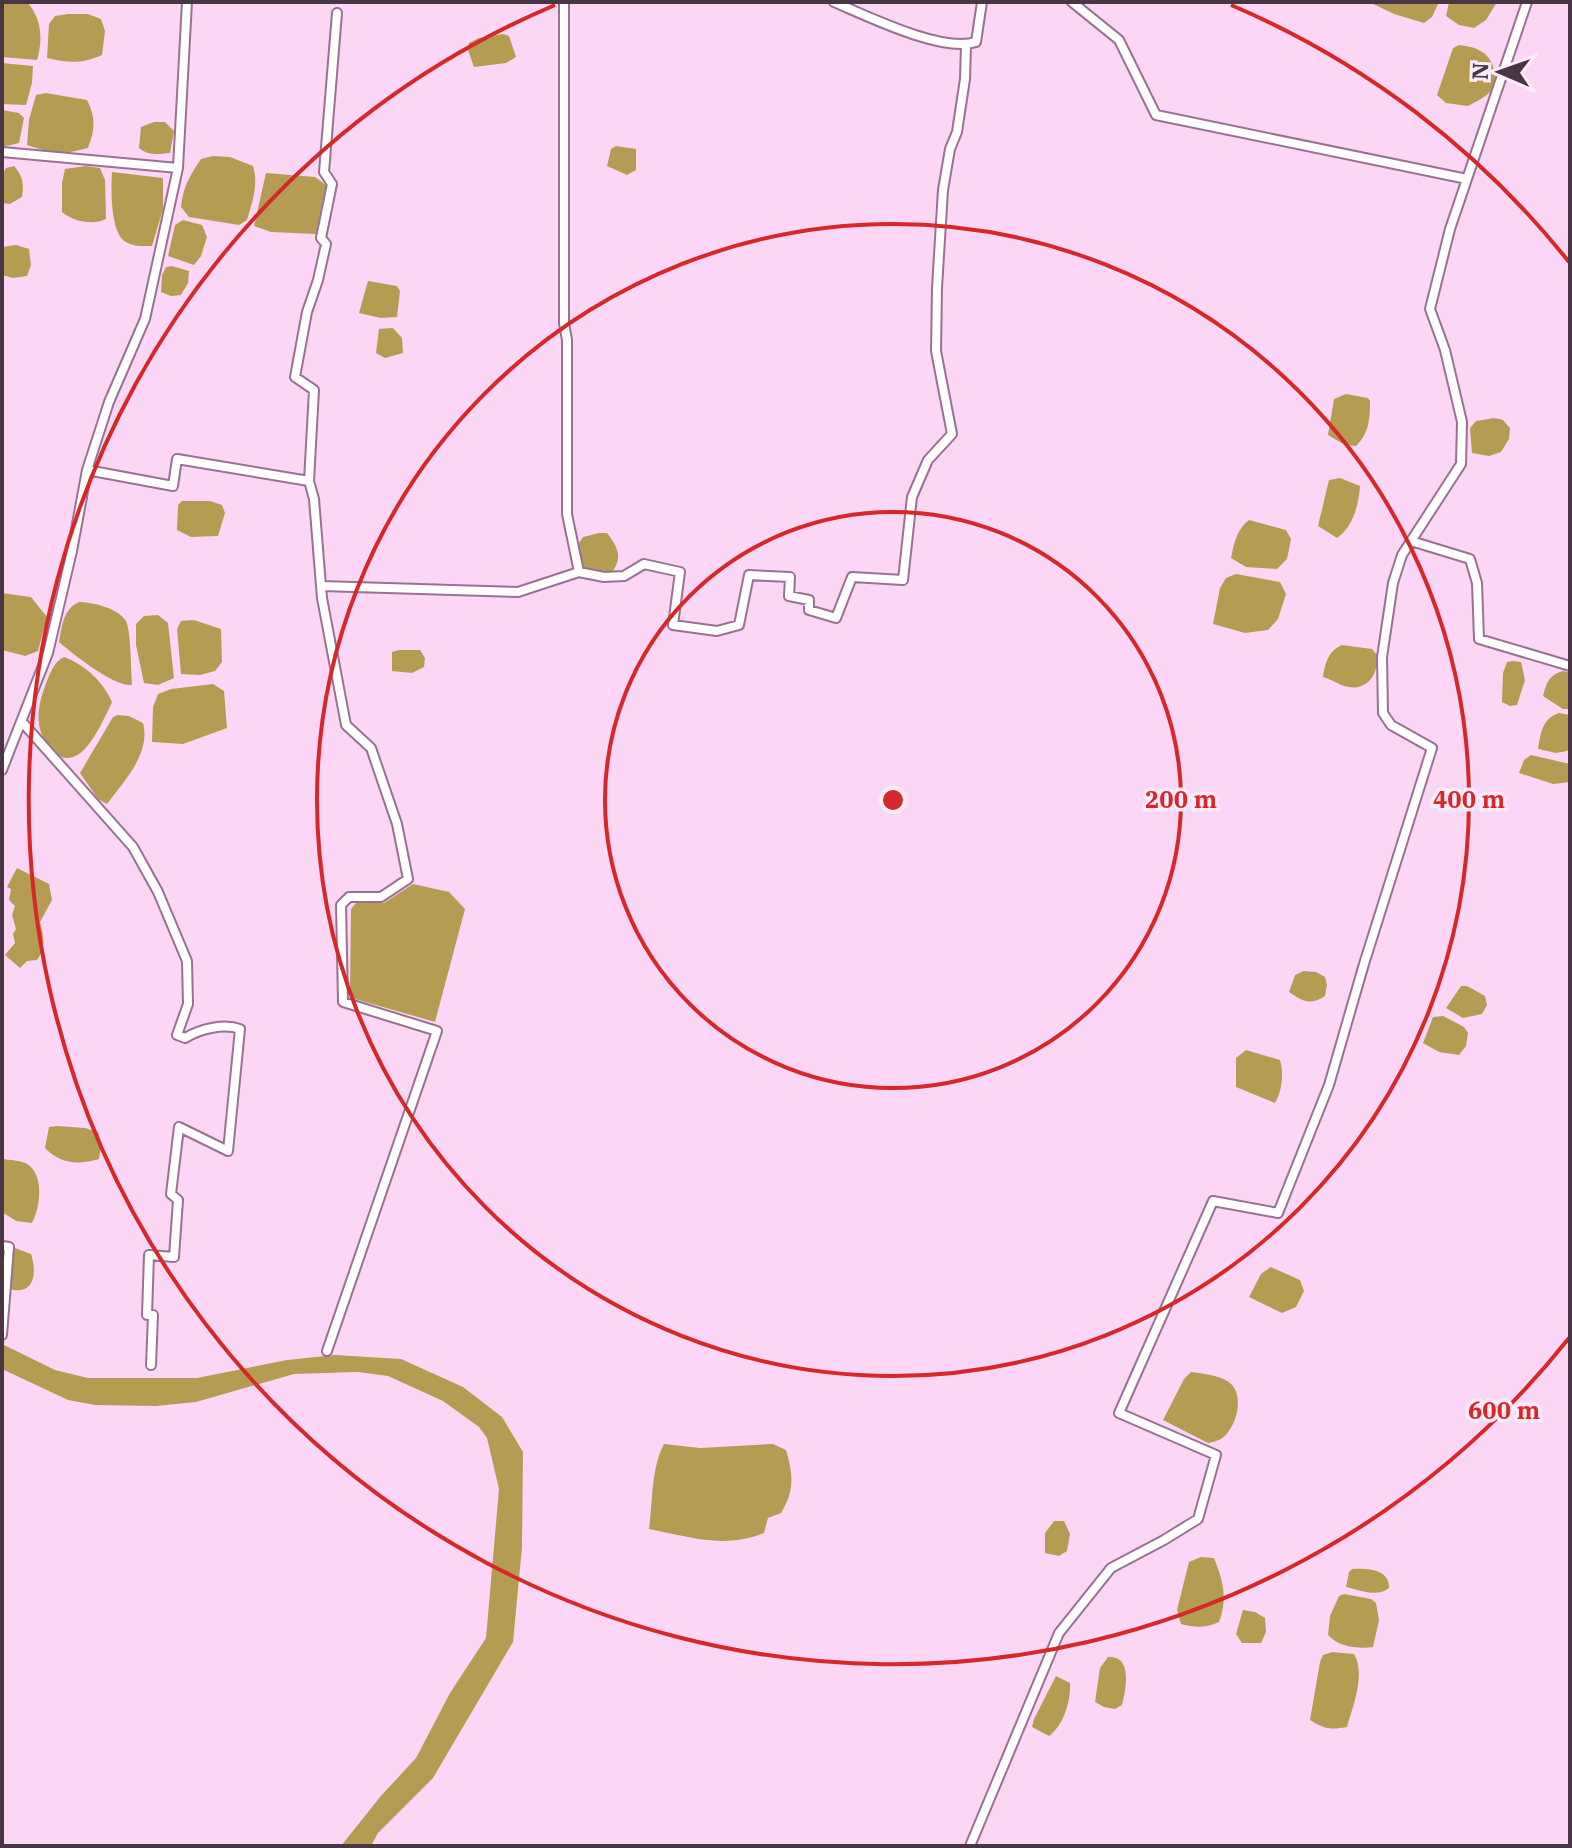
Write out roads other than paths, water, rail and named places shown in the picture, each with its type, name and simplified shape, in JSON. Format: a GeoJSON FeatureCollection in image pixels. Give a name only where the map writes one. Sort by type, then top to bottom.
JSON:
{"type":"FeatureCollection","features":[{"type":"Feature","properties":{"kind":"street"},"geometry":{"type":"LineString","coordinates":[[2,770],[48,653],[87,470],[109,402],[145,319],[178,168],[187,2]]}},
{"type":"Feature","properties":{"kind":"street"},"geometry":{"type":"LineString","coordinates":[[564,2],[562,203],[567,340],[567,514],[579,572]]}},
{"type":"Feature","properties":{"kind":"street"},"geometry":{"type":"LineString","coordinates":[[834,2],[928,39],[966,45],[976,42],[982,2]]}},
{"type":"Feature","properties":{"kind":"street"},"geometry":{"type":"LineString","coordinates":[[1072,2],[1119,40],[1156,115],[1467,179]]}},
{"type":"Feature","properties":{"kind":"street"},"geometry":{"type":"LineString","coordinates":[[970,1846],[1059,1633],[1111,1568],[1198,1519],[1216,1455],[1119,1413],[1213,1201],[1278,1213],[1329,1085],[1432,748],[1391,725],[1383,713],[1382,657],[1393,583],[1402,555],[1461,464],[1462,422],[1458,399],[1430,309],[1450,229],[1527,2]]}},
{"type":"Feature","properties":{"kind":"street"},"geometry":{"type":"LineString","coordinates":[[327,1351],[437,1031],[343,1002],[341,905],[349,897],[381,897],[408,879],[397,824],[371,748],[346,725],[321,586],[314,499],[309,481],[314,390],[295,377],[307,312],[326,244],[321,238],[332,184],[324,172],[337,13]]}},
{"type":"Feature","properties":{"kind":"street"},"geometry":{"type":"LineString","coordinates":[[321,586],[518,592],[579,572],[604,577],[624,576],[644,564],[680,572],[673,625],[717,631],[739,625],[749,575],[790,577],[789,596],[809,600],[809,610],[836,618],[852,577],[903,580],[912,497],[928,460],[952,434],[936,351],[937,288],[943,190],[950,149],[957,132],[965,79],[966,45]]}},
{"type":"Feature","properties":{"kind":"street"},"geometry":{"type":"LineString","coordinates":[[2,152],[178,168]]}},
{"type":"Feature","properties":{"kind":"street"},"geometry":{"type":"LineString","coordinates":[[87,470],[173,486],[177,459],[309,481]]}},
{"type":"Feature","properties":{"kind":"street"},"geometry":{"type":"LineString","coordinates":[[1411,541],[1470,559],[1477,583],[1479,639],[1570,666]]}},
{"type":"Feature","properties":{"kind":"street"},"geometry":{"type":"LineString","coordinates":[[22,722],[133,847],[158,892],[187,961],[188,1004],[177,1035],[185,1038],[193,1033],[229,1025],[240,1029],[228,1151],[179,1127],[171,1194],[178,1200],[174,1257],[149,1255],[147,1315],[153,1315],[151,1365]]}},
{"type":"Feature","properties":{"kind":"street"},"geometry":{"type":"LineString","coordinates":[[2,1246],[9,1247],[2,1335]]}}]}
